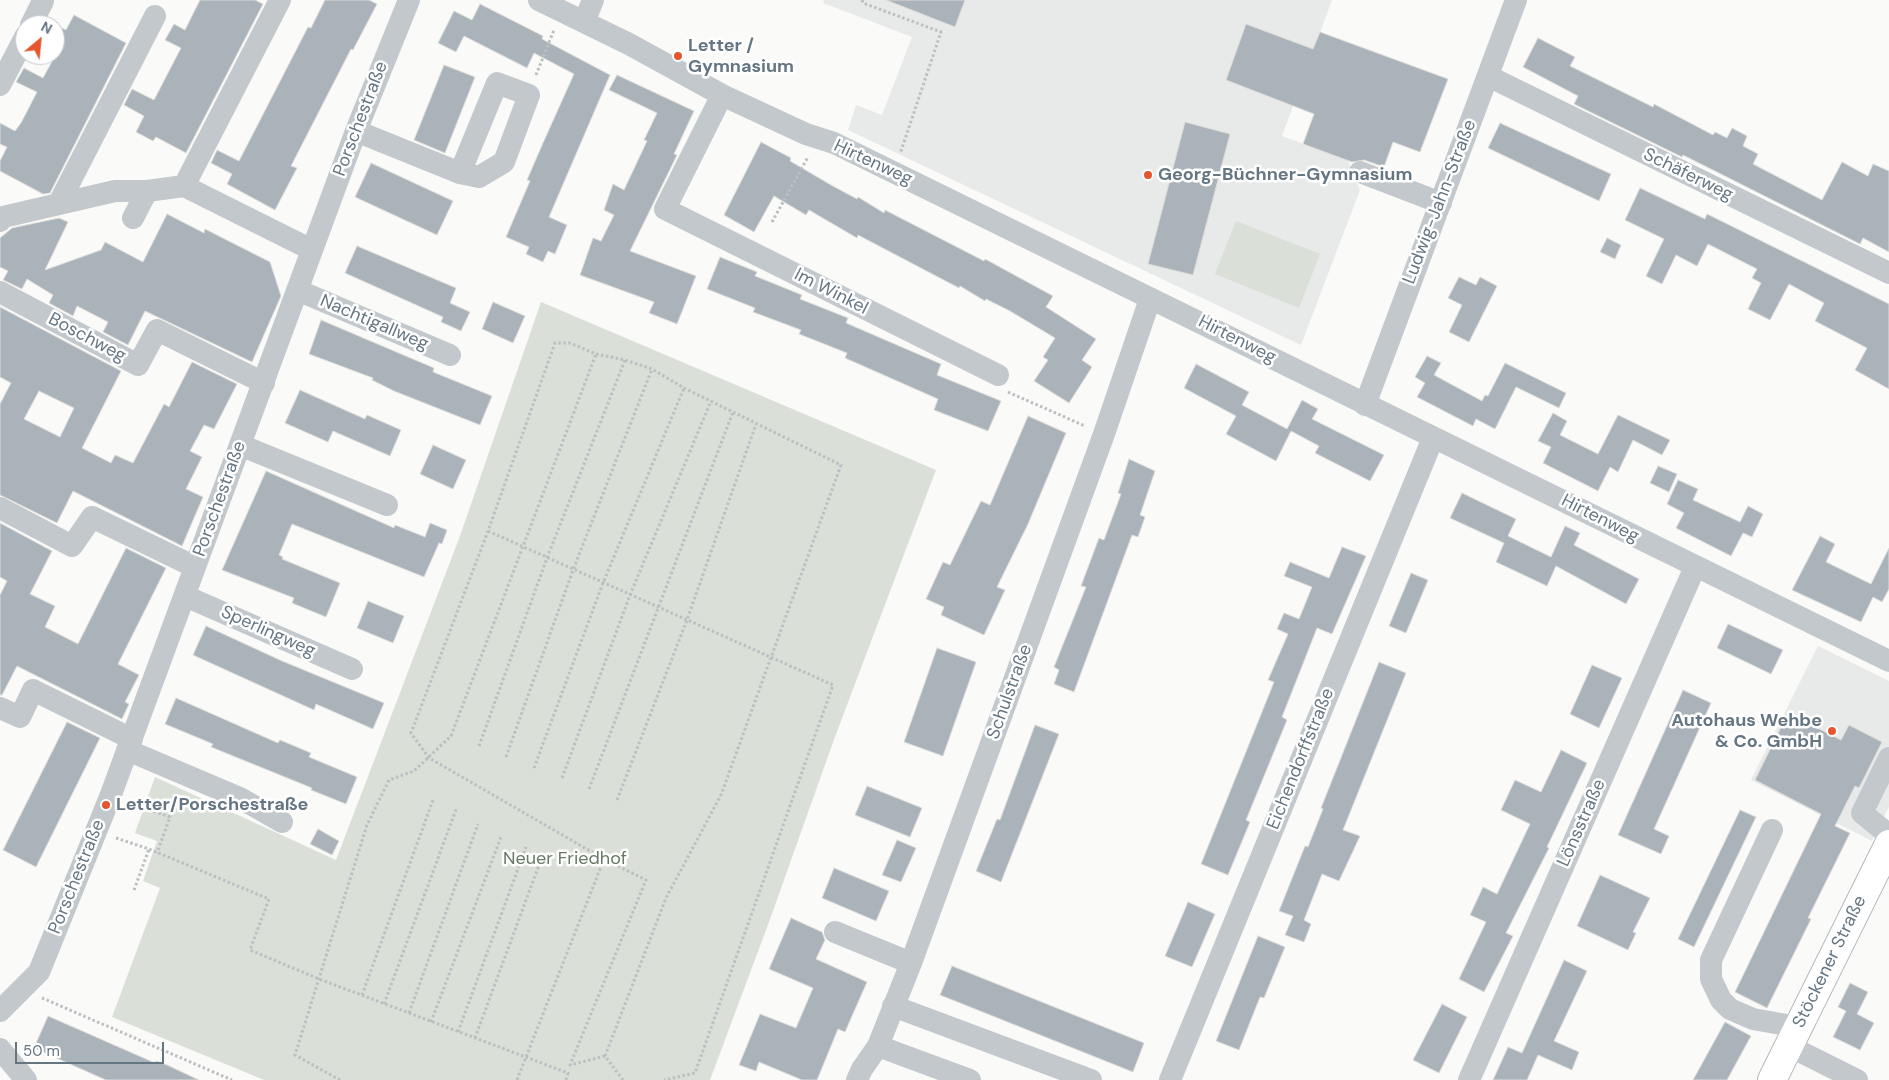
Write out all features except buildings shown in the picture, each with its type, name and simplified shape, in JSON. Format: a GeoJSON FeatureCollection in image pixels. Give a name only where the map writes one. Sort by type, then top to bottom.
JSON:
{"type":"FeatureCollection","features":[{"type":"Feature","properties":{"kind":"main road","name":"Stöckener Straße"},"geometry":{"type":"LineString","coordinates":[[1772,1080],[1793,1036],[1886,860]]}},
{"type":"Feature","properties":{"kind":"street"},"geometry":{"type":"LineString","coordinates":[[184,186],[280,0]]}},
{"type":"Feature","properties":{"kind":"street","name":"Porschestraße"},"geometry":{"type":"LineString","coordinates":[[0,1010],[39,972],[110,797],[356,131],[408,0]]}},
{"type":"Feature","properties":{"kind":"street","name":"Hirtenweg"},"geometry":{"type":"LineString","coordinates":[[540,0],[722,95],[818,139],[834,143],[1889,661]]}},
{"type":"Feature","properties":{"kind":"street"},"geometry":{"type":"LineString","coordinates":[[584,22],[593,0]]}},
{"type":"Feature","properties":{"kind":"street","name":"Ludwig-Jahn-Straße"},"geometry":{"type":"LineString","coordinates":[[1365,405],[1516,0]]}},
{"type":"Feature","properties":{"kind":"street"},"geometry":{"type":"LineString","coordinates":[[36,15],[43,1]]}},
{"type":"Feature","properties":{"kind":"street"},"geometry":{"type":"LineString","coordinates":[[59,203],[155,16]]}},
{"type":"Feature","properties":{"kind":"street"},"geometry":{"type":"LineString","coordinates":[[0,85],[15,56]]}},
{"type":"Feature","properties":{"kind":"street","name":"Schäferweg"},"geometry":{"type":"LineString","coordinates":[[1488,76],[1889,273]]}},
{"type":"Feature","properties":{"kind":"street"},"geometry":{"type":"LineString","coordinates":[[356,131],[460,173],[479,177],[504,162],[529,95],[497,83],[460,173]]}},
{"type":"Feature","properties":{"kind":"street","name":"Im Winkel"},"geometry":{"type":"LineString","coordinates":[[722,95],[665,209],[998,375]]}},
{"type":"Feature","properties":{"kind":"street"},"geometry":{"type":"LineString","coordinates":[[1360,172],[1441,203]]}},
{"type":"Feature","properties":{"kind":"street"},"geometry":{"type":"LineString","coordinates":[[1,218],[115,191],[147,191],[184,186],[312,250]]}},
{"type":"Feature","properties":{"kind":"street"},"geometry":{"type":"LineString","coordinates":[[133,218],[147,191]]}},
{"type":"Feature","properties":{"kind":"street","name":"Nachtigallweg"},"geometry":{"type":"LineString","coordinates":[[297,290],[450,355]]}},
{"type":"Feature","properties":{"kind":"street","name":"Boschweg"},"geometry":{"type":"LineString","coordinates":[[0,292],[138,366],[157,330],[264,383]]}},
{"type":"Feature","properties":{"kind":"street","name":"Schulstraße"},"geometry":{"type":"LineString","coordinates":[[858,1080],[862,1069],[878,1046],[911,963],[1104,434],[1150,299]]}},
{"type":"Feature","properties":{"kind":"street","name":"Eichendorffstraße"},"geometry":{"type":"LineString","coordinates":[[1170,1080],[1433,438]]}},
{"type":"Feature","properties":{"kind":"street"},"geometry":{"type":"LineString","coordinates":[[240,445],[387,505]]}},
{"type":"Feature","properties":{"kind":"street"},"geometry":{"type":"LineString","coordinates":[[0,508],[72,546],[92,517],[195,567]]}},
{"type":"Feature","properties":{"kind":"street","name":"Lönsstraße"},"geometry":{"type":"LineString","coordinates":[[1469,1080],[1695,567]]}},
{"type":"Feature","properties":{"kind":"street","name":"Sperlingweg"},"geometry":{"type":"LineString","coordinates":[[185,596],[352,669]]}},
{"type":"Feature","properties":{"kind":"street"},"geometry":{"type":"LineString","coordinates":[[0,708],[20,717],[33,690],[130,744],[240,798],[282,822]]}},
{"type":"Feature","properties":{"kind":"street"},"geometry":{"type":"LineString","coordinates":[[1889,758],[1862,813],[1889,835]]}},
{"type":"Feature","properties":{"kind":"street"},"geometry":{"type":"LineString","coordinates":[[1772,830],[1710,960],[1711,979],[1721,1000],[1730,1009],[1793,1036],[1857,1080]]}},
{"type":"Feature","properties":{"kind":"street"},"geometry":{"type":"LineString","coordinates":[[835,932],[911,963]]}},
{"type":"Feature","properties":{"kind":"street"},"geometry":{"type":"LineString","coordinates":[[893,1006],[1091,1080]]}},
{"type":"Feature","properties":{"kind":"street"},"geometry":{"type":"LineString","coordinates":[[878,1046],[970,1080]]}},
{"type":"Feature","properties":{"kind":"street"},"geometry":{"type":"LineString","coordinates":[[0,1049],[26,1080]]}},
{"type":"Feature","properties":{"kind":"path"},"geometry":{"type":"LineString","coordinates":[[862,0],[863,3],[941,32],[894,173]]}},
{"type":"Feature","properties":{"kind":"path"},"geometry":{"type":"LineString","coordinates":[[529,95],[561,10]]}},
{"type":"Feature","properties":{"kind":"path"},"geometry":{"type":"LineString","coordinates":[[772,222],[818,139]]}},
{"type":"Feature","properties":{"kind":"path"},"geometry":{"type":"LineString","coordinates":[[566,1080],[570,1065],[646,880],[604,859],[429,758],[411,733],[488,531],[555,343],[570,343],[596,354],[625,360],[652,370],[684,388],[841,465],[721,796],[666,898],[605,1056]]}},
{"type":"Feature","properties":{"kind":"path"},"geometry":{"type":"LineString","coordinates":[[340,1080],[295,1055],[367,825],[389,780],[414,772],[451,736],[596,354]]}},
{"type":"Feature","properties":{"kind":"path"},"geometry":{"type":"LineString","coordinates":[[479,746],[546,558],[625,360]]}},
{"type":"Feature","properties":{"kind":"path"},"geometry":{"type":"LineString","coordinates":[[506,757],[574,570],[652,370]]}},
{"type":"Feature","properties":{"kind":"path"},"geometry":{"type":"LineString","coordinates":[[998,375],[1006,391],[1104,434]]}},
{"type":"Feature","properties":{"kind":"path"},"geometry":{"type":"LineString","coordinates":[[534,768],[602,583],[684,388]]}},
{"type":"Feature","properties":{"kind":"path"},"geometry":{"type":"LineString","coordinates":[[562,778],[630,595],[711,401]]}},
{"type":"Feature","properties":{"kind":"path"},"geometry":{"type":"LineString","coordinates":[[589,789],[733,412]]}},
{"type":"Feature","properties":{"kind":"path"},"geometry":{"type":"LineString","coordinates":[[617,800],[687,620],[756,424]]}},
{"type":"Feature","properties":{"kind":"path"},"geometry":{"type":"LineString","coordinates":[[488,531],[832,685],[695,1074],[664,1080]]}},
{"type":"Feature","properties":{"kind":"path"},"geometry":{"type":"LineString","coordinates":[[110,797],[170,817],[157,853]]}},
{"type":"Feature","properties":{"kind":"path"},"geometry":{"type":"LineString","coordinates":[[362,995],[433,800]]}},
{"type":"Feature","properties":{"kind":"path"},"geometry":{"type":"LineString","coordinates":[[384,1004],[456,807]]}},
{"type":"Feature","properties":{"kind":"path"},"geometry":{"type":"LineString","coordinates":[[409,1013],[478,824]]}},
{"type":"Feature","properties":{"kind":"path"},"geometry":{"type":"LineString","coordinates":[[95,831],[149,849],[269,899],[250,950],[319,979],[568,1073]]}},
{"type":"Feature","properties":{"kind":"path"},"geometry":{"type":"LineString","coordinates":[[431,1022],[501,837]]}},
{"type":"Feature","properties":{"kind":"path"},"geometry":{"type":"LineString","coordinates":[[458,1032],[526,847]]}},
{"type":"Feature","properties":{"kind":"path"},"geometry":{"type":"LineString","coordinates":[[134,890],[149,849]]}},
{"type":"Feature","properties":{"kind":"path"},"geometry":{"type":"LineString","coordinates":[[475,1038],[542,857]]}},
{"type":"Feature","properties":{"kind":"path"},"geometry":{"type":"LineString","coordinates":[[517,1080],[604,859]]}},
{"type":"Feature","properties":{"kind":"path"},"geometry":{"type":"LineString","coordinates":[[20,989],[232,1080]]}},
{"type":"Feature","properties":{"kind":"path"},"geometry":{"type":"LineString","coordinates":[[570,1065],[605,1056]]}},
{"type":"Feature","properties":{"kind":"path"},"geometry":{"type":"LineString","coordinates":[[605,1056],[623,1080]]}},
{"type":"Feature","properties":{"kind":"shaded area","name":"Georg-Büchner-Gymnasium"},"geometry":{"type":"Polygon","coordinates":[[[824,0],[1332,0],[1282,136],[1348,160],[1360,190],[1301,345],[848,130],[856,105],[882,115],[912,37],[823,3],[824,0]]]}},
{"type":"Feature","properties":{"kind":"shaded area","name":"Autohaus Wehbe & Co. GmbH"},"geometry":{"type":"Polygon","coordinates":[[[1818,646],[1889,681],[1889,807],[1872,841],[1751,780],[1818,646]]]}},
{"type":"Feature","properties":{"kind":"green space"},"geometry":{"type":"Polygon","coordinates":[[[1236,221],[1320,254],[1299,308],[1215,274],[1236,221]]]}},
{"type":"Feature","properties":{"kind":"green space","name":"Neuer Friedhof"},"geometry":{"type":"Polygon","coordinates":[[[541,302],[936,470],[836,734],[710,1080],[264,1080],[112,1017],[160,888],[143,881],[157,841],[135,833],[155,777],[336,860],[460,536],[541,302]]]}},
{"type":"Feature","properties":{"kind":"place","name":"Letter / Gymnasium"},"geometry":{"type":"Point","coordinates":[678,56]}},
{"type":"Feature","properties":{"kind":"place","name":"Georg-Büchner-Gymnasium"},"geometry":{"type":"Point","coordinates":[1148,175]}},
{"type":"Feature","properties":{"kind":"place","name":"Autohaus Wehbe & Co. GmbH"},"geometry":{"type":"Point","coordinates":[1832,731]}},
{"type":"Feature","properties":{"kind":"place","name":"Letter/Porschestraße"},"geometry":{"type":"Point","coordinates":[106,805]}}]}
